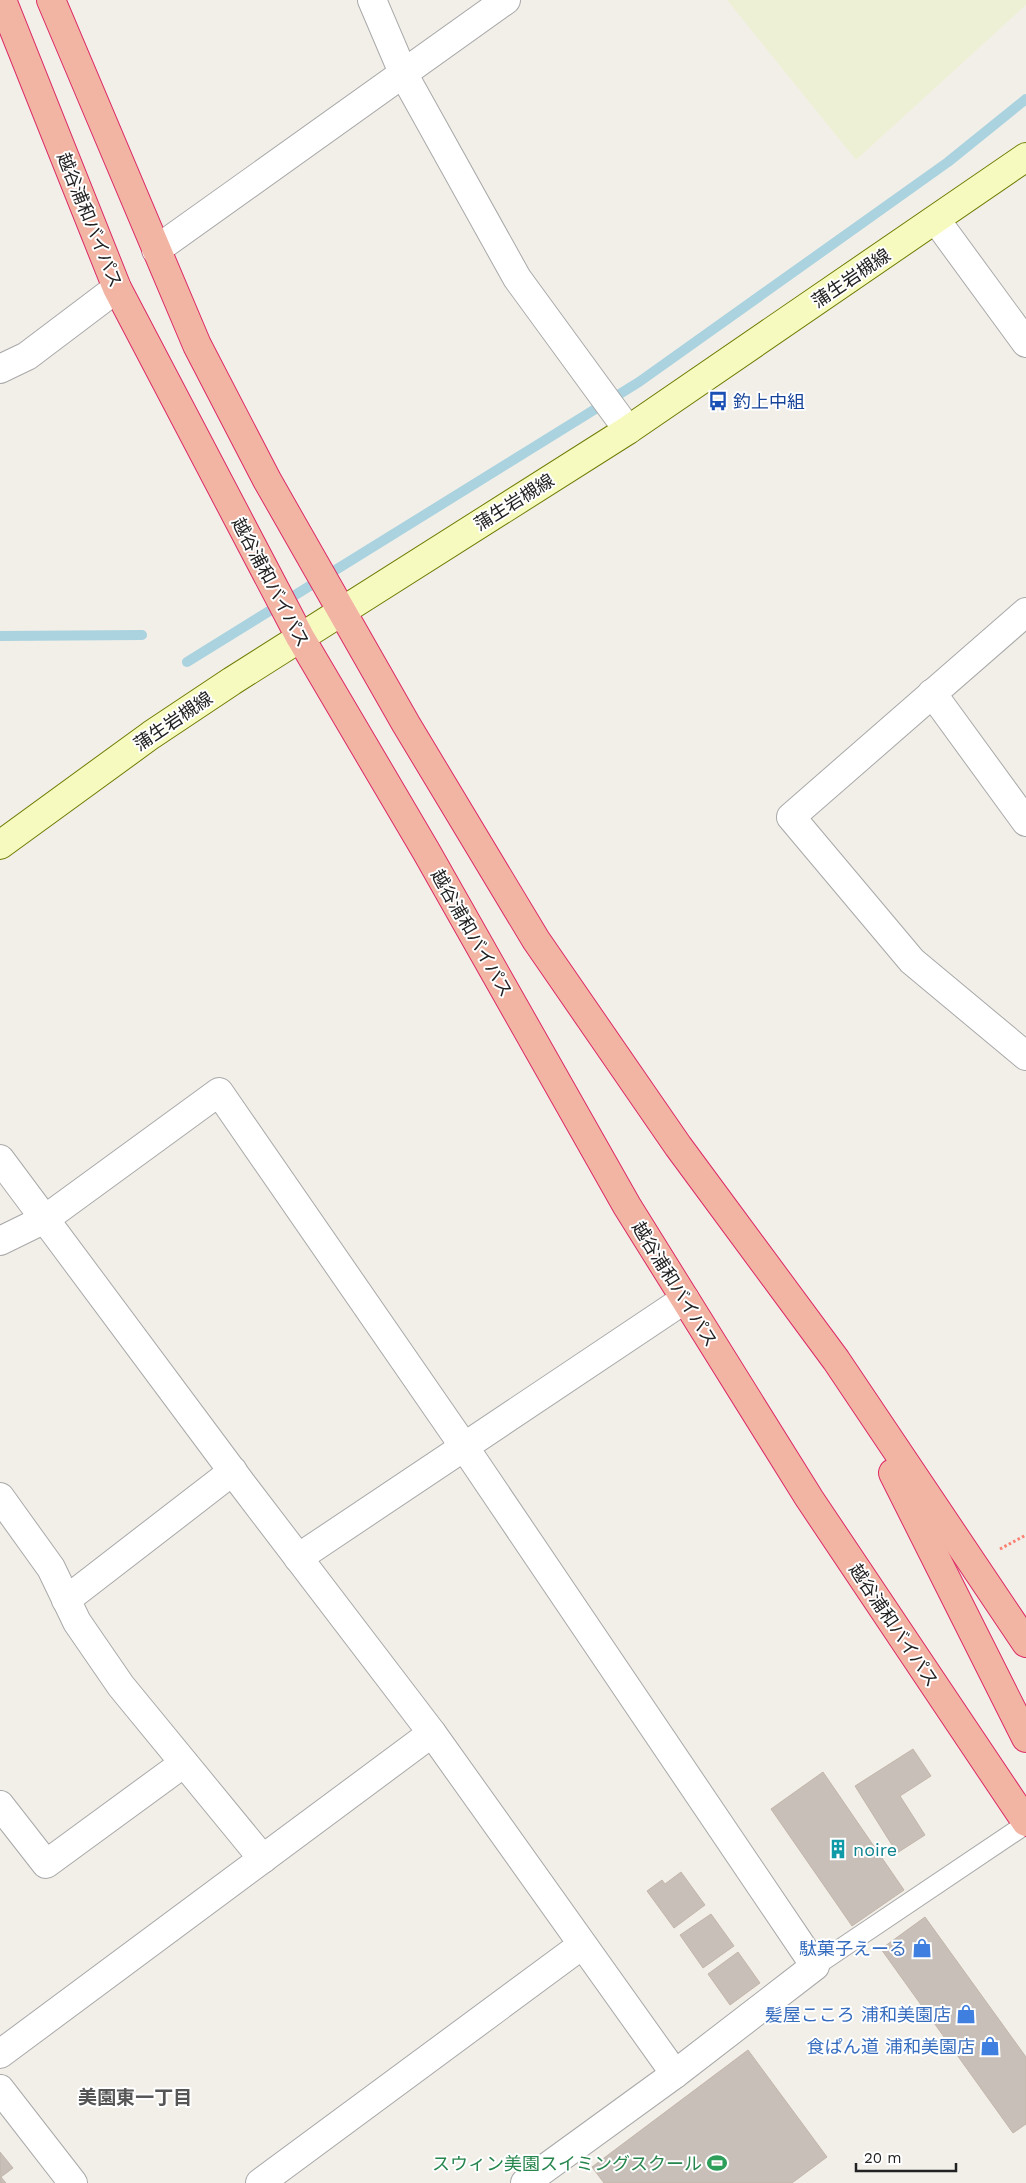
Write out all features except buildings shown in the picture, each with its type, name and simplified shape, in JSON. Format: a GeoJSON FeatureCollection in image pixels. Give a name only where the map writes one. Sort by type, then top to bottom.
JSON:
{"type":"FeatureCollection","features":[{"type":"Feature","properties":{"kind":"highway","name":"越谷浦和バイパス"},"geometry":{"type":"LineString","coordinates":[[2,0],[117,288],[300,637],[426,851],[627,1206],[809,1498],[1026,1823]]}},
{"type":"Feature","properties":{"kind":"highway"},"geometry":{"type":"LineString","coordinates":[[51,0],[156,250],[202,354],[267,480],[341,611],[536,940],[678,1146],[836,1360],[1026,1643]]}},
{"type":"Feature","properties":{"kind":"highway"},"geometry":{"type":"LineString","coordinates":[[836,1360],[1026,1738]]}},
{"type":"Feature","properties":{"kind":"main road","name":"蒲生岩槻線"},"geometry":{"type":"LineString","coordinates":[[0,845],[152,735],[300,637],[628,430],[1026,157]]}},
{"type":"Feature","properties":{"kind":"street"},"geometry":{"type":"LineString","coordinates":[[372,0],[404,75],[517,278],[628,430]]}},
{"type":"Feature","properties":{"kind":"street"},"geometry":{"type":"LineString","coordinates":[[156,250],[404,75],[506,0]]}},
{"type":"Feature","properties":{"kind":"street"},"geometry":{"type":"LineString","coordinates":[[936,220],[1026,343]]}},
{"type":"Feature","properties":{"kind":"street"},"geometry":{"type":"LineString","coordinates":[[0,369],[27,356],[117,288]]}},
{"type":"Feature","properties":{"kind":"street"},"geometry":{"type":"LineString","coordinates":[[1026,612],[791,817],[912,961],[1026,1056]]}},
{"type":"Feature","properties":{"kind":"street"},"geometry":{"type":"LineString","coordinates":[[932,693],[1026,822]]}},
{"type":"Feature","properties":{"kind":"street"},"geometry":{"type":"LineString","coordinates":[[0,1241],[45,1219],[219,1092],[465,1448],[815,1966],[675,2074],[525,2183]]}},
{"type":"Feature","properties":{"kind":"street"},"geometry":{"type":"LineString","coordinates":[[0,1159],[298,1558],[432,1733],[675,2074]]}},
{"type":"Feature","properties":{"kind":"street"},"geometry":{"type":"LineString","coordinates":[[298,1558],[685,1299]]}},
{"type":"Feature","properties":{"kind":"street"},"geometry":{"type":"LineString","coordinates":[[66,1600],[233,1471]]}},
{"type":"Feature","properties":{"kind":"street"},"geometry":{"type":"LineString","coordinates":[[0,1496],[51,1568],[77,1622],[121,1686],[262,1859]]}},
{"type":"Feature","properties":{"kind":"street"},"geometry":{"type":"LineString","coordinates":[[0,2054],[432,1733]]}},
{"type":"Feature","properties":{"kind":"street"},"geometry":{"type":"LineString","coordinates":[[0,1805],[46,1864],[184,1763]]}},
{"type":"Feature","properties":{"kind":"street"},"geometry":{"type":"LineString","coordinates":[[260,2183],[582,1945]]}},
{"type":"Feature","properties":{"kind":"street"},"geometry":{"type":"LineString","coordinates":[[0,2089],[73,2183]]}},
{"type":"Feature","properties":{"kind":"lane"},"geometry":{"type":"LineString","coordinates":[[815,1966],[1026,1823]]}},
{"type":"Feature","properties":{"kind":"green space"},"geometry":{"type":"Polygon","coordinates":[[[727,0],[1026,0],[1026,5],[856,160],[727,0]]]}},
{"type":"Feature","properties":{"kind":"waterway"},"geometry":{"type":"LineString","coordinates":[[187,662],[639,382],[948,162],[1026,99]]}},
{"type":"Feature","properties":{"kind":"waterway"},"geometry":{"type":"LineString","coordinates":[[0,636],[142,635]]}},
{"type":"Feature","properties":{"kind":"place","name":"釣上中組"},"geometry":{"type":"Point","coordinates":[718,401]}},
{"type":"Feature","properties":{"kind":"place","name":"noire"},"geometry":{"type":"Point","coordinates":[838,1849]}},
{"type":"Feature","properties":{"kind":"place","name":"駄菓子えーる"},"geometry":{"type":"Point","coordinates":[922,1948]}},
{"type":"Feature","properties":{"kind":"place","name":"髪屋こころ 浦和美園店"},"geometry":{"type":"Point","coordinates":[966,2014]}},
{"type":"Feature","properties":{"kind":"place","name":"食ぱん道 浦和美園店"},"geometry":{"type":"Point","coordinates":[990,2046]}},
{"type":"Feature","properties":{"kind":"place","name":"スウィン美園スイミングスクール"},"geometry":{"type":"Point","coordinates":[717,2163]}},
{"type":"Feature","properties":{"kind":"district","name":"美園東一丁目"},"geometry":{"type":"Point","coordinates":[135,2097]}}]}
